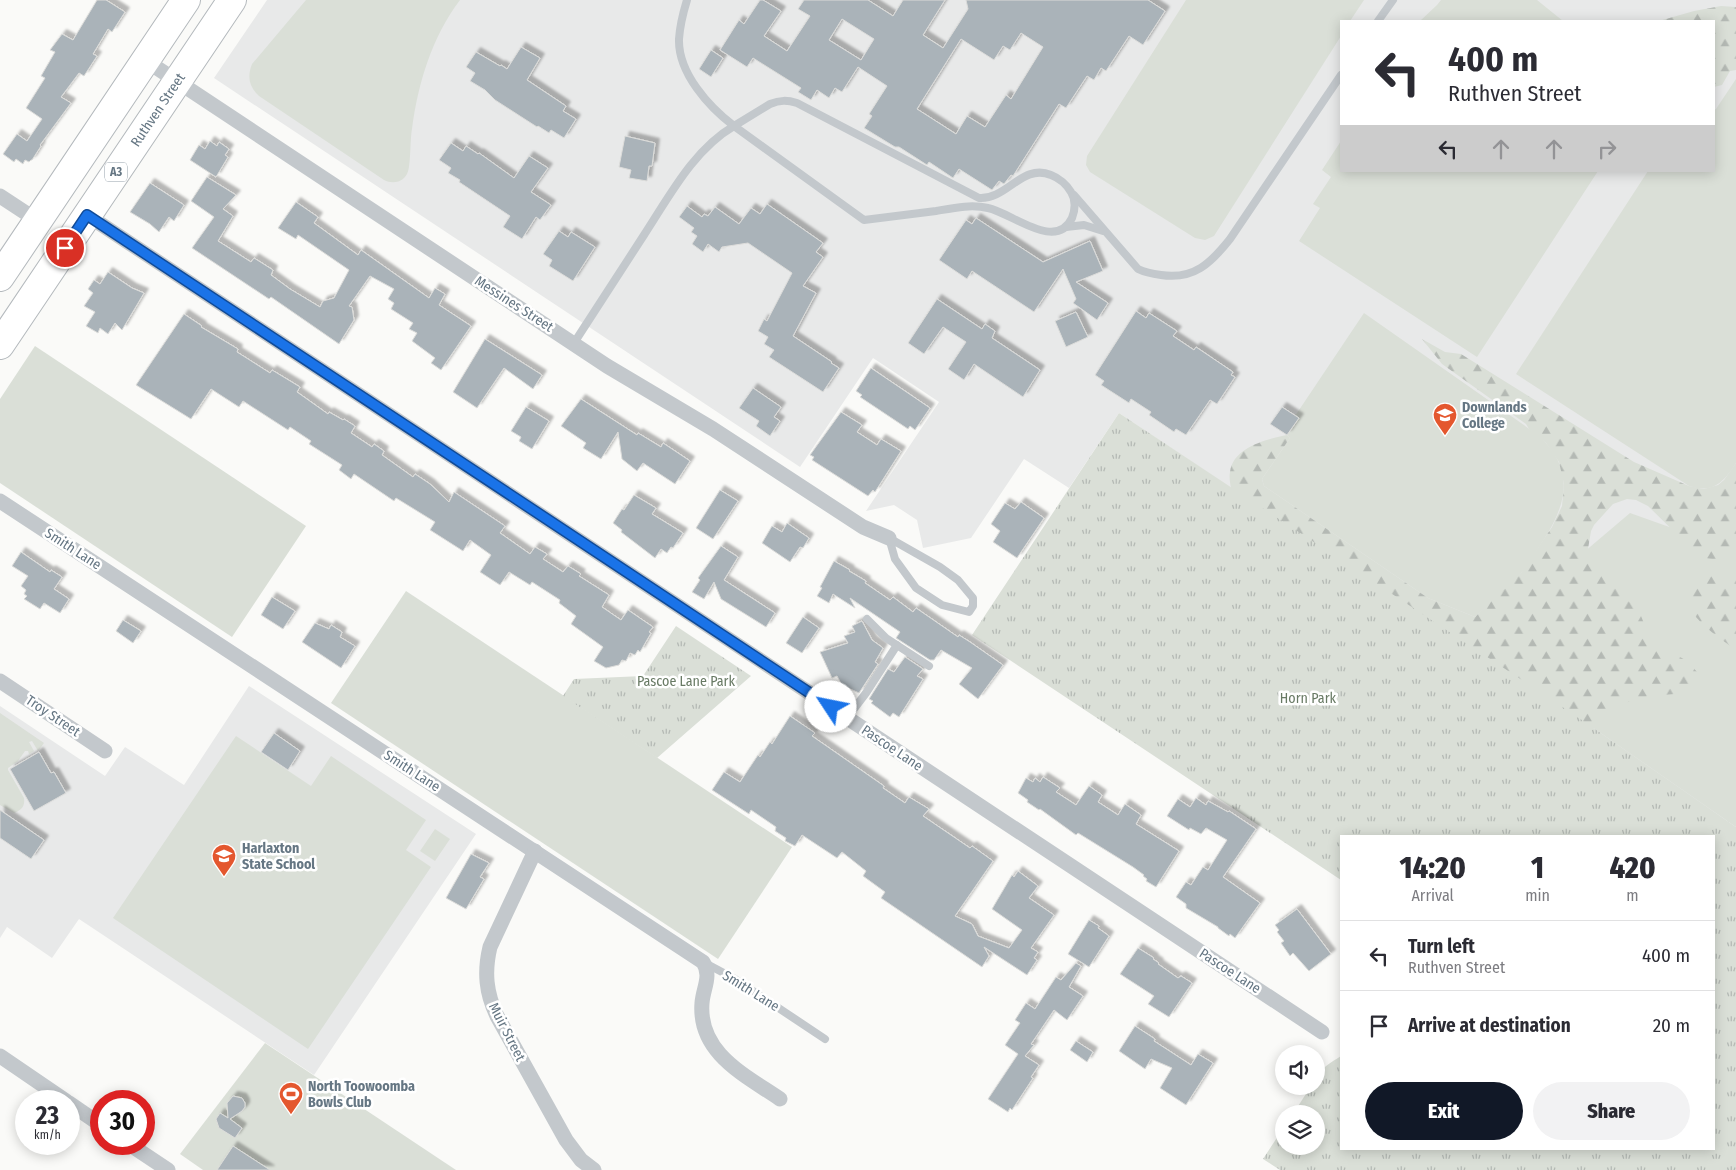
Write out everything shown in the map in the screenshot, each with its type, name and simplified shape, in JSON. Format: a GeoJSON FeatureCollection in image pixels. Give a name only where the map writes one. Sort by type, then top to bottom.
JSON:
{"type":"FeatureCollection","features":[{"type":"Feature","properties":{"kind":"highway"},"geometry":{"type":"LineString","coordinates":[[0,277],[186,0]]}},
{"type":"Feature","properties":{"kind":"highway","name":"Ruthven Street"},"geometry":{"type":"LineString","coordinates":[[0,345],[232,0]]}},
{"type":"Feature","properties":{"kind":"street","name":"Messines Street"},"geometry":{"type":"LineString","coordinates":[[145,60],[608,366],[712,429],[863,528],[889,538]]}},
{"type":"Feature","properties":{"kind":"street"},"geometry":{"type":"LineString","coordinates":[[0,196],[38,221]]}},
{"type":"Feature","properties":{"kind":"street","name":"Pascoe Lane"},"geometry":{"type":"LineString","coordinates":[[87,215],[1322,1032]]}},
{"type":"Feature","properties":{"kind":"street","name":"Smith Lane"},"geometry":{"type":"LineString","coordinates":[[0,501],[703,962]]}},
{"type":"Feature","properties":{"kind":"street","name":"Troy Street"},"geometry":{"type":"LineString","coordinates":[[0,681],[105,751]]}},
{"type":"Feature","properties":{"kind":"street","name":"Muir Street"},"geometry":{"type":"LineString","coordinates":[[534,851],[490,948],[487,961],[487,986],[497,1016],[566,1140],[581,1160],[594,1170]]}},
{"type":"Feature","properties":{"kind":"street"},"geometry":{"type":"LineString","coordinates":[[703,962],[708,971],[708,978],[702,1003],[702,1013],[706,1033],[711,1043],[724,1060],[780,1099]]}},
{"type":"Feature","properties":{"kind":"street"},"geometry":{"type":"LineString","coordinates":[[0,1056],[50,1090]]}},
{"type":"Feature","properties":{"kind":"street"},"geometry":{"type":"LineString","coordinates":[[146,1155],[168,1170]]}},
{"type":"Feature","properties":{"kind":"lane"},"geometry":{"type":"LineString","coordinates":[[687,0],[679,41],[686,66],[705,100],[734,126],[864,220],[974,206],[992,209],[1043,231],[1060,232],[1066,227],[1073,214],[1074,200],[1072,193]]}},
{"type":"Feature","properties":{"kind":"lane"},"geometry":{"type":"LineString","coordinates":[[1379,20],[1393,0]]}},
{"type":"Feature","properties":{"kind":"lane"},"geometry":{"type":"LineString","coordinates":[[574,343],[679,182],[702,154],[734,126],[770,104],[781,101],[797,103],[979,198],[992,197],[1025,175],[1040,172],[1047,173],[1060,180],[1134,266],[1143,272],[1179,276],[1196,271],[1214,258],[1230,239],[1340,76]]}},
{"type":"Feature","properties":{"kind":"lane"},"geometry":{"type":"LineString","coordinates":[[1066,227],[1084,225],[1105,231]]}},
{"type":"Feature","properties":{"kind":"lane"},"geometry":{"type":"LineString","coordinates":[[889,538],[940,567],[958,580],[973,598],[973,606],[969,612],[942,604],[916,588],[895,559],[889,538]]}},
{"type":"Feature","properties":{"kind":"lane"},"geometry":{"type":"LineString","coordinates":[[867,619],[886,638],[929,666]]}},
{"type":"Feature","properties":{"kind":"lane"},"geometry":{"type":"LineString","coordinates":[[847,718],[866,693],[897,645]]}},
{"type":"Feature","properties":{"kind":"lane","name":"Smith Lane"},"geometry":{"type":"LineString","coordinates":[[703,962],[735,979],[825,1039]]}},
{"type":"Feature","properties":{"kind":"shaded area","name":"Downlands College"},"geometry":{"type":"Polygon","coordinates":[[[267,0],[1736,0],[1736,827],[1119,413],[1069,488],[1024,459],[971,538],[923,548],[917,520],[894,505],[866,511],[939,402],[873,358],[800,467],[214,78],[267,0]]]}},
{"type":"Feature","properties":{"kind":"shaded area","name":"Harlaxton State School"},"geometry":{"type":"Polygon","coordinates":[[[249,686],[476,834],[314,1075],[79,919],[52,958],[7,927],[0,938],[0,706],[105,776],[125,747],[184,785],[249,686]]]}},
{"type":"Feature","properties":{"kind":"green space"},"geometry":{"type":"Polygon","coordinates":[[[306,0],[460,0],[450,14],[434,45],[422,78],[411,133],[408,171],[400,181],[390,182],[384,180],[259,96],[253,89],[249,77],[252,64],[306,0]]]}},
{"type":"Feature","properties":{"kind":"green space"},"geometry":{"type":"Polygon","coordinates":[[[1186,0],[1364,0],[1351,20],[1340,20],[1340,38],[1214,236],[1205,240],[1195,238],[1090,172],[1086,165],[1087,156],[1186,0]]]}},
{"type":"Feature","properties":{"kind":"green space"},"geometry":{"type":"Polygon","coordinates":[[[1441,0],[1537,0],[1562,20],[1421,20],[1441,0]]]}},
{"type":"Feature","properties":{"kind":"green space"},"geometry":{"type":"Polygon","coordinates":[[[1721,6],[1736,7],[1736,70],[1730,71],[1722,85],[1715,87],[1715,20],[1662,20],[1721,6]]]}},
{"type":"Feature","properties":{"kind":"green space"},"geometry":{"type":"Polygon","coordinates":[[[1736,79],[1736,463],[1727,476],[1717,485],[1697,488],[1689,486],[1516,374],[1647,172],[1715,172],[1716,109],[1736,79]]]}},
{"type":"Feature","properties":{"kind":"green space"},"geometry":{"type":"Polygon","coordinates":[[[1340,143],[1340,172],[1597,172],[1477,357],[1299,241],[1320,208],[1313,204],[1331,177],[1322,170],[1340,143]]]}},
{"type":"Feature","properties":{"kind":"green space"},"geometry":{"type":"Polygon","coordinates":[[[1364,313],[1538,435],[1558,460],[1564,486],[1558,513],[1551,527],[1517,578],[1475,617],[1428,598],[1264,486],[1262,479],[1290,438],[1287,435],[1299,418],[1295,416],[1364,313]]]}},
{"type":"Feature","properties":{"kind":"green space"},"geometry":{"type":"Polygon","coordinates":[[[1422,339],[1445,352],[1461,354],[1634,462],[1689,486],[1704,489],[1718,485],[1736,463],[1736,551],[1727,557],[1710,559],[1699,556],[1648,506],[1636,500],[1627,499],[1613,504],[1591,531],[1588,549],[1589,562],[1594,570],[1616,585],[1641,616],[1647,631],[1661,646],[1687,661],[1698,673],[1686,689],[1674,694],[1641,698],[1615,707],[1607,712],[1597,725],[1590,730],[1231,488],[1230,472],[1232,463],[1237,456],[1244,450],[1261,442],[1287,435],[1290,438],[1262,479],[1264,486],[1428,598],[1475,617],[1521,573],[1552,527],[1562,506],[1564,484],[1559,462],[1546,443],[1529,429],[1526,424],[1442,364],[1422,339]]]}},
{"type":"Feature","properties":{"kind":"green space"},"geometry":{"type":"Polygon","coordinates":[[[35,346],[306,526],[232,637],[0,483],[0,399],[35,346]]]}},
{"type":"Feature","properties":{"kind":"green space","name":"Horn Park"},"geometry":{"type":"Polygon","coordinates":[[[1119,413],[1579,718],[1736,827],[1736,1170],[1280,1170],[1263,1159],[1275,1141],[1275,1155],[1325,1155],[1325,1105],[1299,1105],[1305,1095],[1325,1095],[1325,1068],[1340,1057],[1340,1150],[1715,1150],[1715,835],[1340,835],[1340,879],[972,635],[1119,413]]]}},
{"type":"Feature","properties":{"kind":"green space"},"geometry":{"type":"Polygon","coordinates":[[[1630,513],[1731,549],[1736,541],[1736,827],[1579,718],[1472,647],[1630,513]]]}},
{"type":"Feature","properties":{"kind":"green space"},"geometry":{"type":"Polygon","coordinates":[[[1736,567],[1736,650],[1695,616],[1689,607],[1687,598],[1689,589],[1700,579],[1725,575],[1736,567]]]}},
{"type":"Feature","properties":{"kind":"green space"},"geometry":{"type":"Polygon","coordinates":[[[406,591],[792,847],[718,959],[331,703],[406,591]]]}},
{"type":"Feature","properties":{"kind":"green space","name":"Pascoe Lane Park"},"geometry":{"type":"Polygon","coordinates":[[[676,626],[751,676],[657,758],[563,696],[574,679],[643,676],[676,626]]]}},
{"type":"Feature","properties":{"kind":"green space"},"geometry":{"type":"Polygon","coordinates":[[[0,713],[44,743],[38,751],[32,741],[29,742],[34,751],[29,754],[28,751],[25,751],[18,761],[8,768],[24,798],[22,807],[14,813],[0,805],[0,713]]]}},
{"type":"Feature","properties":{"kind":"green space"},"geometry":{"type":"Polygon","coordinates":[[[236,736],[311,786],[331,756],[426,820],[406,850],[431,867],[308,1049],[113,918],[236,736]]]}},
{"type":"Feature","properties":{"kind":"green space"},"geometry":{"type":"Polygon","coordinates":[[[435,829],[450,839],[435,861],[420,851],[435,829]]]}},
{"type":"Feature","properties":{"kind":"green space","name":"North Toowoomba Bowls Club"},"geometry":{"type":"Polygon","coordinates":[[[265,1043],[456,1170],[203,1170],[180,1154],[265,1043]]]}},
{"type":"Feature","properties":{"kind":"building"},"geometry":{"type":"Polygon","coordinates":[[[97,0],[106,0],[125,12],[112,32],[108,29],[93,54],[97,56],[84,76],[79,73],[61,97],[71,103],[40,145],[32,160],[29,162],[25,160],[23,164],[16,159],[14,162],[3,154],[17,134],[27,141],[42,119],[26,108],[45,78],[41,76],[55,52],[50,50],[62,34],[73,40],[97,0]]]}},
{"type":"Feature","properties":{"kind":"building"},"geometry":{"type":"Polygon","coordinates":[[[760,0],[781,11],[764,36],[787,51],[810,16],[798,9],[804,0],[868,0],[893,16],[903,0],[945,0],[923,35],[943,48],[968,9],[966,0],[1148,0],[1165,11],[1143,45],[1129,36],[1106,71],[1101,68],[1094,80],[1087,76],[1066,108],[1059,104],[1013,176],[1011,175],[1004,184],[999,181],[992,190],[959,169],[953,178],[929,162],[927,165],[864,128],[872,116],[869,114],[887,86],[858,67],[842,92],[835,88],[829,98],[817,90],[811,100],[798,92],[801,88],[753,58],[747,67],[720,50],[739,20],[744,24],[760,0]],[[842,19],[829,40],[861,60],[874,39],[842,19]],[[1021,33],[1010,50],[1003,46],[994,60],[961,39],[917,109],[956,134],[967,116],[985,127],[1006,95],[1011,99],[1043,47],[1021,33]]]}},
{"type":"Feature","properties":{"kind":"building"},"geometry":{"type":"Polygon","coordinates":[[[521,47],[540,58],[527,80],[566,106],[563,111],[576,119],[564,138],[551,130],[549,133],[537,127],[495,100],[485,90],[470,81],[475,73],[466,67],[476,52],[507,69],[521,47]]]}},
{"type":"Feature","properties":{"kind":"building"},"geometry":{"type":"Polygon","coordinates":[[[711,50],[723,58],[711,77],[699,69],[711,50]]]}},
{"type":"Feature","properties":{"kind":"building"},"geometry":{"type":"Polygon","coordinates":[[[625,136],[655,143],[652,166],[649,166],[647,181],[629,178],[631,170],[619,167],[625,136]]]}},
{"type":"Feature","properties":{"kind":"building"},"geometry":{"type":"Polygon","coordinates":[[[210,141],[217,146],[219,142],[229,149],[225,155],[228,157],[216,177],[190,160],[199,145],[205,149],[210,141]]]}},
{"type":"Feature","properties":{"kind":"building"},"geometry":{"type":"Polygon","coordinates":[[[451,143],[463,151],[466,146],[479,153],[514,178],[529,156],[548,168],[531,192],[551,205],[540,220],[536,217],[522,239],[503,227],[510,216],[448,173],[451,168],[439,160],[451,143]]]}},
{"type":"Feature","properties":{"kind":"building"},"geometry":{"type":"Polygon","coordinates":[[[207,177],[236,195],[223,209],[233,216],[218,241],[251,262],[254,258],[273,270],[271,275],[320,307],[323,301],[334,298],[349,270],[298,235],[296,239],[278,228],[296,202],[318,217],[314,223],[358,255],[361,250],[429,298],[435,288],[445,294],[439,305],[471,326],[441,370],[431,363],[435,358],[412,341],[417,333],[409,329],[413,323],[391,309],[394,303],[388,299],[394,289],[370,276],[349,306],[352,307],[354,320],[339,344],[271,297],[269,299],[192,248],[214,217],[191,201],[207,177]]]}},
{"type":"Feature","properties":{"kind":"building"},"geometry":{"type":"Polygon","coordinates":[[[150,183],[184,205],[174,221],[169,217],[159,232],[130,212],[150,183]]]}},
{"type":"Feature","properties":{"kind":"building"},"geometry":{"type":"Polygon","coordinates":[[[767,204],[823,243],[816,252],[823,257],[803,286],[816,293],[793,336],[839,368],[823,392],[769,357],[774,350],[764,344],[768,337],[758,331],[764,319],[767,321],[792,273],[748,243],[722,247],[719,252],[708,244],[703,252],[692,244],[697,236],[691,232],[694,228],[679,217],[687,206],[702,217],[704,214],[708,216],[715,207],[739,224],[751,208],[760,214],[767,204]]]}},
{"type":"Feature","properties":{"kind":"building"},"geometry":{"type":"Polygon","coordinates":[[[976,218],[1043,262],[1090,241],[1103,271],[1076,282],[1108,303],[1097,320],[1073,303],[1076,299],[1063,269],[1034,312],[972,271],[967,279],[939,260],[966,220],[972,224],[976,218]]]}},
{"type":"Feature","properties":{"kind":"building"},"geometry":{"type":"Polygon","coordinates":[[[559,231],[568,237],[571,232],[595,247],[573,281],[549,266],[552,260],[543,254],[559,231]]]}},
{"type":"Feature","properties":{"kind":"building"},"geometry":{"type":"Polygon","coordinates":[[[108,272],[132,288],[144,293],[122,330],[115,323],[108,334],[100,328],[98,333],[86,326],[95,312],[84,306],[93,293],[88,289],[94,280],[100,284],[108,272]]]}},
{"type":"Feature","properties":{"kind":"building"},"geometry":{"type":"Polygon","coordinates":[[[937,299],[982,329],[985,324],[995,331],[992,338],[1040,370],[1023,397],[974,364],[964,380],[948,369],[966,342],[943,327],[924,354],[908,343],[937,299]]]}},
{"type":"Feature","properties":{"kind":"building"},"geometry":{"type":"Polygon","coordinates":[[[1136,311],[1146,318],[1149,313],[1177,331],[1173,336],[1194,350],[1196,347],[1233,372],[1231,375],[1235,377],[1217,404],[1210,400],[1186,435],[1176,429],[1174,432],[1149,415],[1151,412],[1131,399],[1129,403],[1101,385],[1104,381],[1095,375],[1136,311]]]}},
{"type":"Feature","properties":{"kind":"building"},"geometry":{"type":"Polygon","coordinates":[[[1076,312],[1088,337],[1066,347],[1055,321],[1076,312]]]}},
{"type":"Feature","properties":{"kind":"building"},"geometry":{"type":"Polygon","coordinates":[[[184,314],[201,327],[238,349],[237,352],[270,373],[272,370],[300,387],[297,392],[328,414],[329,412],[355,426],[351,433],[372,447],[374,444],[384,451],[382,455],[413,477],[415,474],[430,484],[449,502],[454,492],[505,526],[500,533],[530,554],[535,547],[547,554],[543,559],[563,572],[568,566],[581,574],[579,576],[609,595],[602,607],[621,620],[628,610],[653,627],[640,652],[638,650],[635,655],[630,653],[626,661],[622,660],[619,665],[606,668],[594,661],[603,647],[571,624],[576,616],[559,603],[560,600],[532,582],[530,585],[509,572],[500,585],[480,572],[491,555],[470,540],[463,551],[430,530],[435,522],[396,498],[394,501],[354,474],[351,479],[339,470],[342,465],[309,444],[311,441],[290,427],[288,430],[243,401],[239,407],[211,389],[191,419],[136,385],[184,314]]]}},
{"type":"Feature","properties":{"kind":"building"},"geometry":{"type":"Polygon","coordinates":[[[485,339],[542,375],[533,389],[504,368],[477,408],[453,392],[485,339]]]}},
{"type":"Feature","properties":{"kind":"building"},"geometry":{"type":"Polygon","coordinates":[[[871,368],[930,408],[915,430],[910,426],[908,429],[860,397],[862,395],[856,391],[871,368]]]}},
{"type":"Feature","properties":{"kind":"building"},"geometry":{"type":"Polygon","coordinates":[[[753,388],[781,407],[774,417],[780,421],[770,436],[756,426],[759,421],[739,408],[753,388]]]}},
{"type":"Feature","properties":{"kind":"building"},"geometry":{"type":"Polygon","coordinates":[[[581,399],[637,435],[638,433],[661,447],[663,443],[690,461],[675,484],[643,463],[637,471],[622,459],[618,432],[601,459],[583,448],[586,443],[561,426],[581,399]]]}},
{"type":"Feature","properties":{"kind":"building"},"geometry":{"type":"Polygon","coordinates":[[[526,407],[549,421],[532,449],[519,441],[521,437],[511,431],[526,407]]]}},
{"type":"Feature","properties":{"kind":"building"},"geometry":{"type":"Polygon","coordinates":[[[1282,407],[1299,418],[1287,435],[1270,424],[1282,407]]]}},
{"type":"Feature","properties":{"kind":"building"},"geometry":{"type":"Polygon","coordinates":[[[841,412],[862,425],[857,432],[877,445],[881,439],[901,451],[875,492],[873,490],[868,496],[812,460],[814,457],[810,455],[841,412]]]}},
{"type":"Feature","properties":{"kind":"building"},"geometry":{"type":"Polygon","coordinates":[[[720,490],[738,501],[713,539],[696,528],[720,490]]]}},
{"type":"Feature","properties":{"kind":"building"},"geometry":{"type":"Polygon","coordinates":[[[634,495],[656,508],[652,514],[683,533],[673,548],[671,547],[667,553],[661,549],[655,558],[621,532],[622,530],[613,523],[634,495]]]}},
{"type":"Feature","properties":{"kind":"building"},"geometry":{"type":"Polygon","coordinates":[[[1021,502],[1044,518],[1017,558],[993,542],[1000,531],[991,524],[1005,503],[1015,509],[1021,502]]]}},
{"type":"Feature","properties":{"kind":"building"},"geometry":{"type":"Polygon","coordinates":[[[787,523],[809,538],[803,548],[800,547],[790,562],[762,543],[772,526],[782,532],[787,523]]]}},
{"type":"Feature","properties":{"kind":"building"},"geometry":{"type":"Polygon","coordinates":[[[721,546],[738,557],[724,580],[775,613],[766,627],[721,599],[714,582],[704,599],[692,592],[700,580],[698,578],[721,546]]]}},
{"type":"Feature","properties":{"kind":"building"},"geometry":{"type":"Polygon","coordinates":[[[21,552],[50,572],[51,570],[62,577],[54,589],[69,599],[60,613],[44,603],[40,609],[24,599],[27,596],[24,594],[26,590],[21,586],[28,576],[12,566],[21,552]]]}},
{"type":"Feature","properties":{"kind":"building"},"geometry":{"type":"Polygon","coordinates":[[[834,561],[866,581],[865,583],[890,600],[893,597],[913,612],[916,608],[1003,665],[978,699],[959,684],[972,668],[941,650],[934,660],[930,660],[896,638],[900,632],[850,598],[855,608],[833,594],[829,603],[817,596],[834,561]]]}},
{"type":"Feature","properties":{"kind":"building"},"geometry":{"type":"Polygon","coordinates":[[[272,597],[295,611],[283,629],[261,615],[272,597]]]}},
{"type":"Feature","properties":{"kind":"building"},"geometry":{"type":"Polygon","coordinates":[[[803,617],[819,628],[802,653],[786,643],[803,617]]]}},
{"type":"Feature","properties":{"kind":"building"},"geometry":{"type":"Polygon","coordinates":[[[123,620],[141,631],[133,643],[116,631],[123,620]]]}},
{"type":"Feature","properties":{"kind":"building"},"geometry":{"type":"Polygon","coordinates":[[[862,621],[872,640],[883,648],[875,662],[878,664],[859,693],[842,685],[837,676],[832,678],[820,652],[848,643],[844,636],[855,632],[852,626],[862,621]]]}},
{"type":"Feature","properties":{"kind":"building"},"geometry":{"type":"Polygon","coordinates":[[[315,623],[329,629],[331,625],[342,632],[340,637],[355,646],[341,668],[302,642],[315,623]]]}},
{"type":"Feature","properties":{"kind":"building"},"geometry":{"type":"Polygon","coordinates":[[[905,657],[923,669],[917,676],[923,679],[899,717],[893,713],[890,717],[871,703],[873,701],[869,699],[888,669],[894,672],[905,657]]]}},
{"type":"Feature","properties":{"kind":"building"},"geometry":{"type":"Polygon","coordinates":[[[790,716],[815,733],[812,736],[884,786],[883,788],[905,803],[909,797],[929,809],[923,816],[970,848],[972,846],[993,861],[955,916],[972,924],[978,936],[1009,948],[1022,930],[992,909],[1012,875],[1014,877],[1018,871],[1038,886],[1029,898],[1054,915],[1031,948],[1038,952],[1034,958],[1037,960],[1027,975],[984,947],[989,956],[982,967],[881,898],[885,892],[863,876],[866,871],[842,852],[837,858],[802,835],[795,846],[785,841],[786,838],[775,831],[776,827],[751,810],[749,814],[712,790],[724,772],[740,782],[758,755],[760,757],[770,742],[772,744],[790,716]]]}},
{"type":"Feature","properties":{"kind":"building"},"geometry":{"type":"Polygon","coordinates":[[[274,733],[300,751],[288,770],[261,752],[274,733]]]}},
{"type":"Feature","properties":{"kind":"building"},"geometry":{"type":"Polygon","coordinates":[[[39,752],[51,773],[54,772],[66,793],[34,811],[10,769],[39,752]]]}},
{"type":"Feature","properties":{"kind":"building"},"geometry":{"type":"Polygon","coordinates":[[[1043,777],[1060,788],[1056,792],[1076,805],[1089,786],[1102,795],[1098,802],[1118,815],[1125,804],[1141,815],[1136,824],[1179,851],[1156,887],[1146,881],[1147,879],[1144,875],[1133,867],[1078,833],[1076,835],[1027,802],[1028,800],[1018,793],[1026,778],[1033,782],[1035,778],[1040,782],[1043,777]]]}},
{"type":"Feature","properties":{"kind":"building"},"geometry":{"type":"Polygon","coordinates":[[[1196,798],[1206,805],[1208,801],[1229,811],[1256,829],[1223,877],[1260,903],[1235,938],[1186,908],[1186,904],[1176,897],[1186,882],[1191,885],[1203,867],[1208,870],[1227,840],[1206,828],[1201,834],[1190,828],[1189,830],[1167,816],[1178,799],[1190,807],[1196,798]]]}},
{"type":"Feature","properties":{"kind":"building"},"geometry":{"type":"Polygon","coordinates":[[[0,810],[44,840],[31,859],[0,838],[0,810]]]}},
{"type":"Feature","properties":{"kind":"building"},"geometry":{"type":"Polygon","coordinates":[[[471,854],[489,863],[480,877],[484,879],[466,909],[446,898],[471,854]]]}},
{"type":"Feature","properties":{"kind":"building"},"geometry":{"type":"Polygon","coordinates":[[[1297,909],[1331,954],[1309,971],[1293,953],[1290,956],[1281,943],[1284,941],[1277,932],[1279,930],[1275,925],[1297,909]]]}},
{"type":"Feature","properties":{"kind":"building"},"geometry":{"type":"Polygon","coordinates":[[[1089,920],[1099,926],[1098,928],[1109,936],[1089,967],[1068,954],[1089,920]]]}},
{"type":"Feature","properties":{"kind":"building"},"geometry":{"type":"Polygon","coordinates":[[[1138,948],[1154,958],[1158,964],[1178,978],[1181,976],[1192,983],[1169,1017],[1148,1004],[1154,996],[1120,974],[1138,948]]]}},
{"type":"Feature","properties":{"kind":"building"},"geometry":{"type":"Polygon","coordinates":[[[1076,963],[1081,966],[1069,987],[1083,996],[1067,1020],[1054,1010],[1031,1044],[1034,1045],[1025,1056],[1039,1065],[1031,1077],[1033,1078],[1012,1110],[1010,1108],[1008,1112],[988,1099],[1018,1054],[1005,1045],[1020,1023],[1015,1020],[1026,1003],[1035,1009],[1056,977],[1061,980],[1076,963]]]}},
{"type":"Feature","properties":{"kind":"building"},"geometry":{"type":"Polygon","coordinates":[[[1135,1026],[1191,1065],[1198,1054],[1213,1063],[1186,1105],[1160,1088],[1172,1068],[1151,1059],[1145,1069],[1119,1051],[1135,1026]]]}},
{"type":"Feature","properties":{"kind":"building"},"geometry":{"type":"Polygon","coordinates":[[[1076,1041],[1093,1052],[1087,1062],[1070,1050],[1076,1041]]]}},
{"type":"Feature","properties":{"kind":"building"},"geometry":{"type":"Polygon","coordinates":[[[233,1096],[242,1098],[245,1103],[242,1111],[230,1119],[242,1128],[235,1138],[219,1128],[216,1119],[220,1113],[228,1118],[227,1103],[233,1096]]]}},
{"type":"Feature","properties":{"kind":"building"},"geometry":{"type":"Polygon","coordinates":[[[233,1146],[270,1170],[217,1170],[233,1146]]]}},
{"type":"Feature","properties":{"kind":"place","name":"Downlands College"},"geometry":{"type":"Point","coordinates":[1445,436]}},
{"type":"Feature","properties":{"kind":"place","name":"Harlaxton State School"},"geometry":{"type":"Point","coordinates":[224,877]}},
{"type":"Feature","properties":{"kind":"place","name":"North Toowoomba Bowls Club"},"geometry":{"type":"Point","coordinates":[291,1115]}},
{"type":"Feature","properties":{"kind":"route"},"geometry":{"type":"LineString","coordinates":[[65,248],[87,215],[831,707]]}}]}
